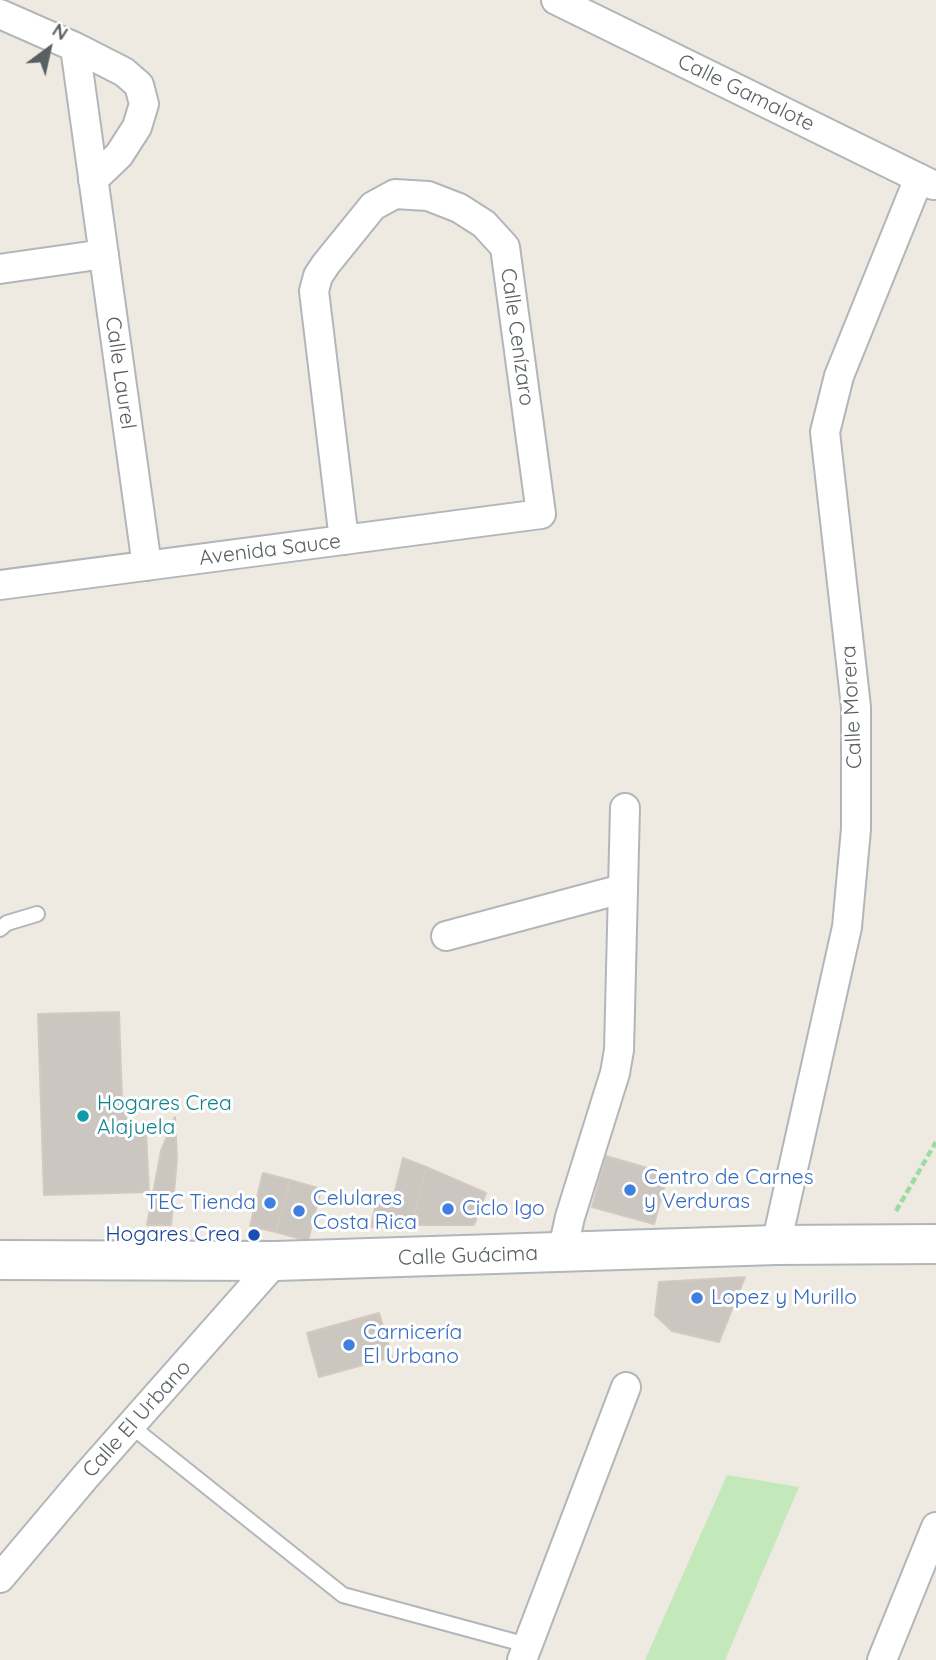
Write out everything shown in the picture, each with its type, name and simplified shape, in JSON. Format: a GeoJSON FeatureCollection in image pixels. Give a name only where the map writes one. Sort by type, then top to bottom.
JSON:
{"type":"FeatureCollection","features":[{"type":"Feature","properties":{"kind":"main road","name":"Calle Guácima"},"geometry":{"type":"LineString","coordinates":[[0,1260],[276,1261],[776,1245],[936,1244]]}},
{"type":"Feature","properties":{"kind":"street","name":"Calle Gamalote"},"geometry":{"type":"LineString","coordinates":[[556,0],[927,182]]}},
{"type":"Feature","properties":{"kind":"street"},"geometry":{"type":"LineString","coordinates":[[0,14],[124,72],[139,85],[144,104],[138,127],[119,155],[93,180]]}},
{"type":"Feature","properties":{"kind":"street","name":"Calle Laurel"},"geometry":{"type":"LineString","coordinates":[[75,47],[147,566]]}},
{"type":"Feature","properties":{"kind":"street","name":"Calle Morera"},"geometry":{"type":"LineString","coordinates":[[776,1245],[847,927],[856,829],[856,707],[825,432],[839,376],[927,182]]}},
{"type":"Feature","properties":{"kind":"street","name":"Calle Cenízaro"},"geometry":{"type":"LineString","coordinates":[[344,540],[314,291],[318,276],[326,264],[373,206],[395,194],[428,196],[459,208],[484,224],[505,247],[541,514]]}},
{"type":"Feature","properties":{"kind":"street"},"geometry":{"type":"LineString","coordinates":[[0,269],[104,254]]}},
{"type":"Feature","properties":{"kind":"street","name":"Avenida Sauce"},"geometry":{"type":"LineString","coordinates":[[0,585],[541,514]]}},
{"type":"Feature","properties":{"kind":"street"},"geometry":{"type":"LineString","coordinates":[[562,1253],[570,1217],[615,1073],[619,1050],[625,808]]}},
{"type":"Feature","properties":{"kind":"street"},"geometry":{"type":"LineString","coordinates":[[446,936],[622,889]]}},
{"type":"Feature","properties":{"kind":"street","name":"Calle El Urbano"},"geometry":{"type":"LineString","coordinates":[[0,1578],[276,1261]]}},
{"type":"Feature","properties":{"kind":"street"},"geometry":{"type":"LineString","coordinates":[[525,1652],[626,1387]]}},
{"type":"Feature","properties":{"kind":"street"},"geometry":{"type":"LineString","coordinates":[[882,1660],[936,1527]]}},
{"type":"Feature","properties":{"kind":"lane"},"geometry":{"type":"LineString","coordinates":[[0,929],[7,923],[37,914]]}},
{"type":"Feature","properties":{"kind":"lane"},"geometry":{"type":"LineString","coordinates":[[131,1426],[343,1595],[525,1652]]}},
{"type":"Feature","properties":{"kind":"path"},"geometry":{"type":"LineString","coordinates":[[876,1244],[936,1142]]}},
{"type":"Feature","properties":{"kind":"green space"},"geometry":{"type":"Polygon","coordinates":[[[727,1475],[799,1487],[725,1660],[645,1660],[727,1475]]]}},
{"type":"Feature","properties":{"kind":"building","name":"Hogares Crea Alajuela"},"geometry":{"type":"Polygon","coordinates":[[[119,1012],[122,1101],[130,1132],[146,1131],[149,1192],[44,1195],[38,1014],[119,1012]]]}},
{"type":"Feature","properties":{"kind":"building"},"geometry":{"type":"Polygon","coordinates":[[[175,1117],[177,1159],[171,1225],[147,1225],[161,1151],[175,1117]]]}},
{"type":"Feature","properties":{"kind":"building","name":"Centro de Carnes y Verduras"},"geometry":{"type":"Polygon","coordinates":[[[606,1156],[668,1174],[654,1224],[592,1207],[606,1156]]]}},
{"type":"Feature","properties":{"kind":"building"},"geometry":{"type":"Polygon","coordinates":[[[403,1158],[426,1167],[412,1225],[371,1227],[378,1194],[394,1195],[403,1158]]]}},
{"type":"Feature","properties":{"kind":"building","name":"Ciclo Igo"},"geometry":{"type":"Polygon","coordinates":[[[426,1167],[486,1193],[474,1225],[412,1225],[426,1167]]]}},
{"type":"Feature","properties":{"kind":"building","name":"TEC Tienda"},"geometry":{"type":"Polygon","coordinates":[[[263,1173],[290,1180],[276,1232],[250,1226],[263,1173]]]}},
{"type":"Feature","properties":{"kind":"building","name":"Celulares Costa Rica"},"geometry":{"type":"Polygon","coordinates":[[[290,1180],[321,1189],[308,1241],[276,1232],[290,1180]]]}},
{"type":"Feature","properties":{"kind":"building","name":"Lopez y Murillo"},"geometry":{"type":"Polygon","coordinates":[[[745,1277],[719,1342],[672,1331],[655,1315],[659,1282],[745,1277]]]}},
{"type":"Feature","properties":{"kind":"building","name":"Carnicería El Urbano"},"geometry":{"type":"Polygon","coordinates":[[[379,1313],[392,1357],[319,1377],[307,1333],[379,1313]]]}},
{"type":"Feature","properties":{"kind":"place","name":"Hogares Crea Alajuela"},"geometry":{"type":"Point","coordinates":[83,1116]}},
{"type":"Feature","properties":{"kind":"place","name":"Centro de Carnes y Verduras"},"geometry":{"type":"Point","coordinates":[630,1190]}},
{"type":"Feature","properties":{"kind":"place","name":"TEC Tienda"},"geometry":{"type":"Point","coordinates":[270,1203]}},
{"type":"Feature","properties":{"kind":"place","name":"Ciclo Igo"},"geometry":{"type":"Point","coordinates":[448,1209]}},
{"type":"Feature","properties":{"kind":"place","name":"Celulares Costa Rica"},"geometry":{"type":"Point","coordinates":[299,1211]}},
{"type":"Feature","properties":{"kind":"place","name":"Hogares Crea"},"geometry":{"type":"Point","coordinates":[254,1235]}},
{"type":"Feature","properties":{"kind":"place","name":"Lopez y Murillo"},"geometry":{"type":"Point","coordinates":[697,1298]}},
{"type":"Feature","properties":{"kind":"place","name":"Carnicería El Urbano"},"geometry":{"type":"Point","coordinates":[349,1345]}}]}
